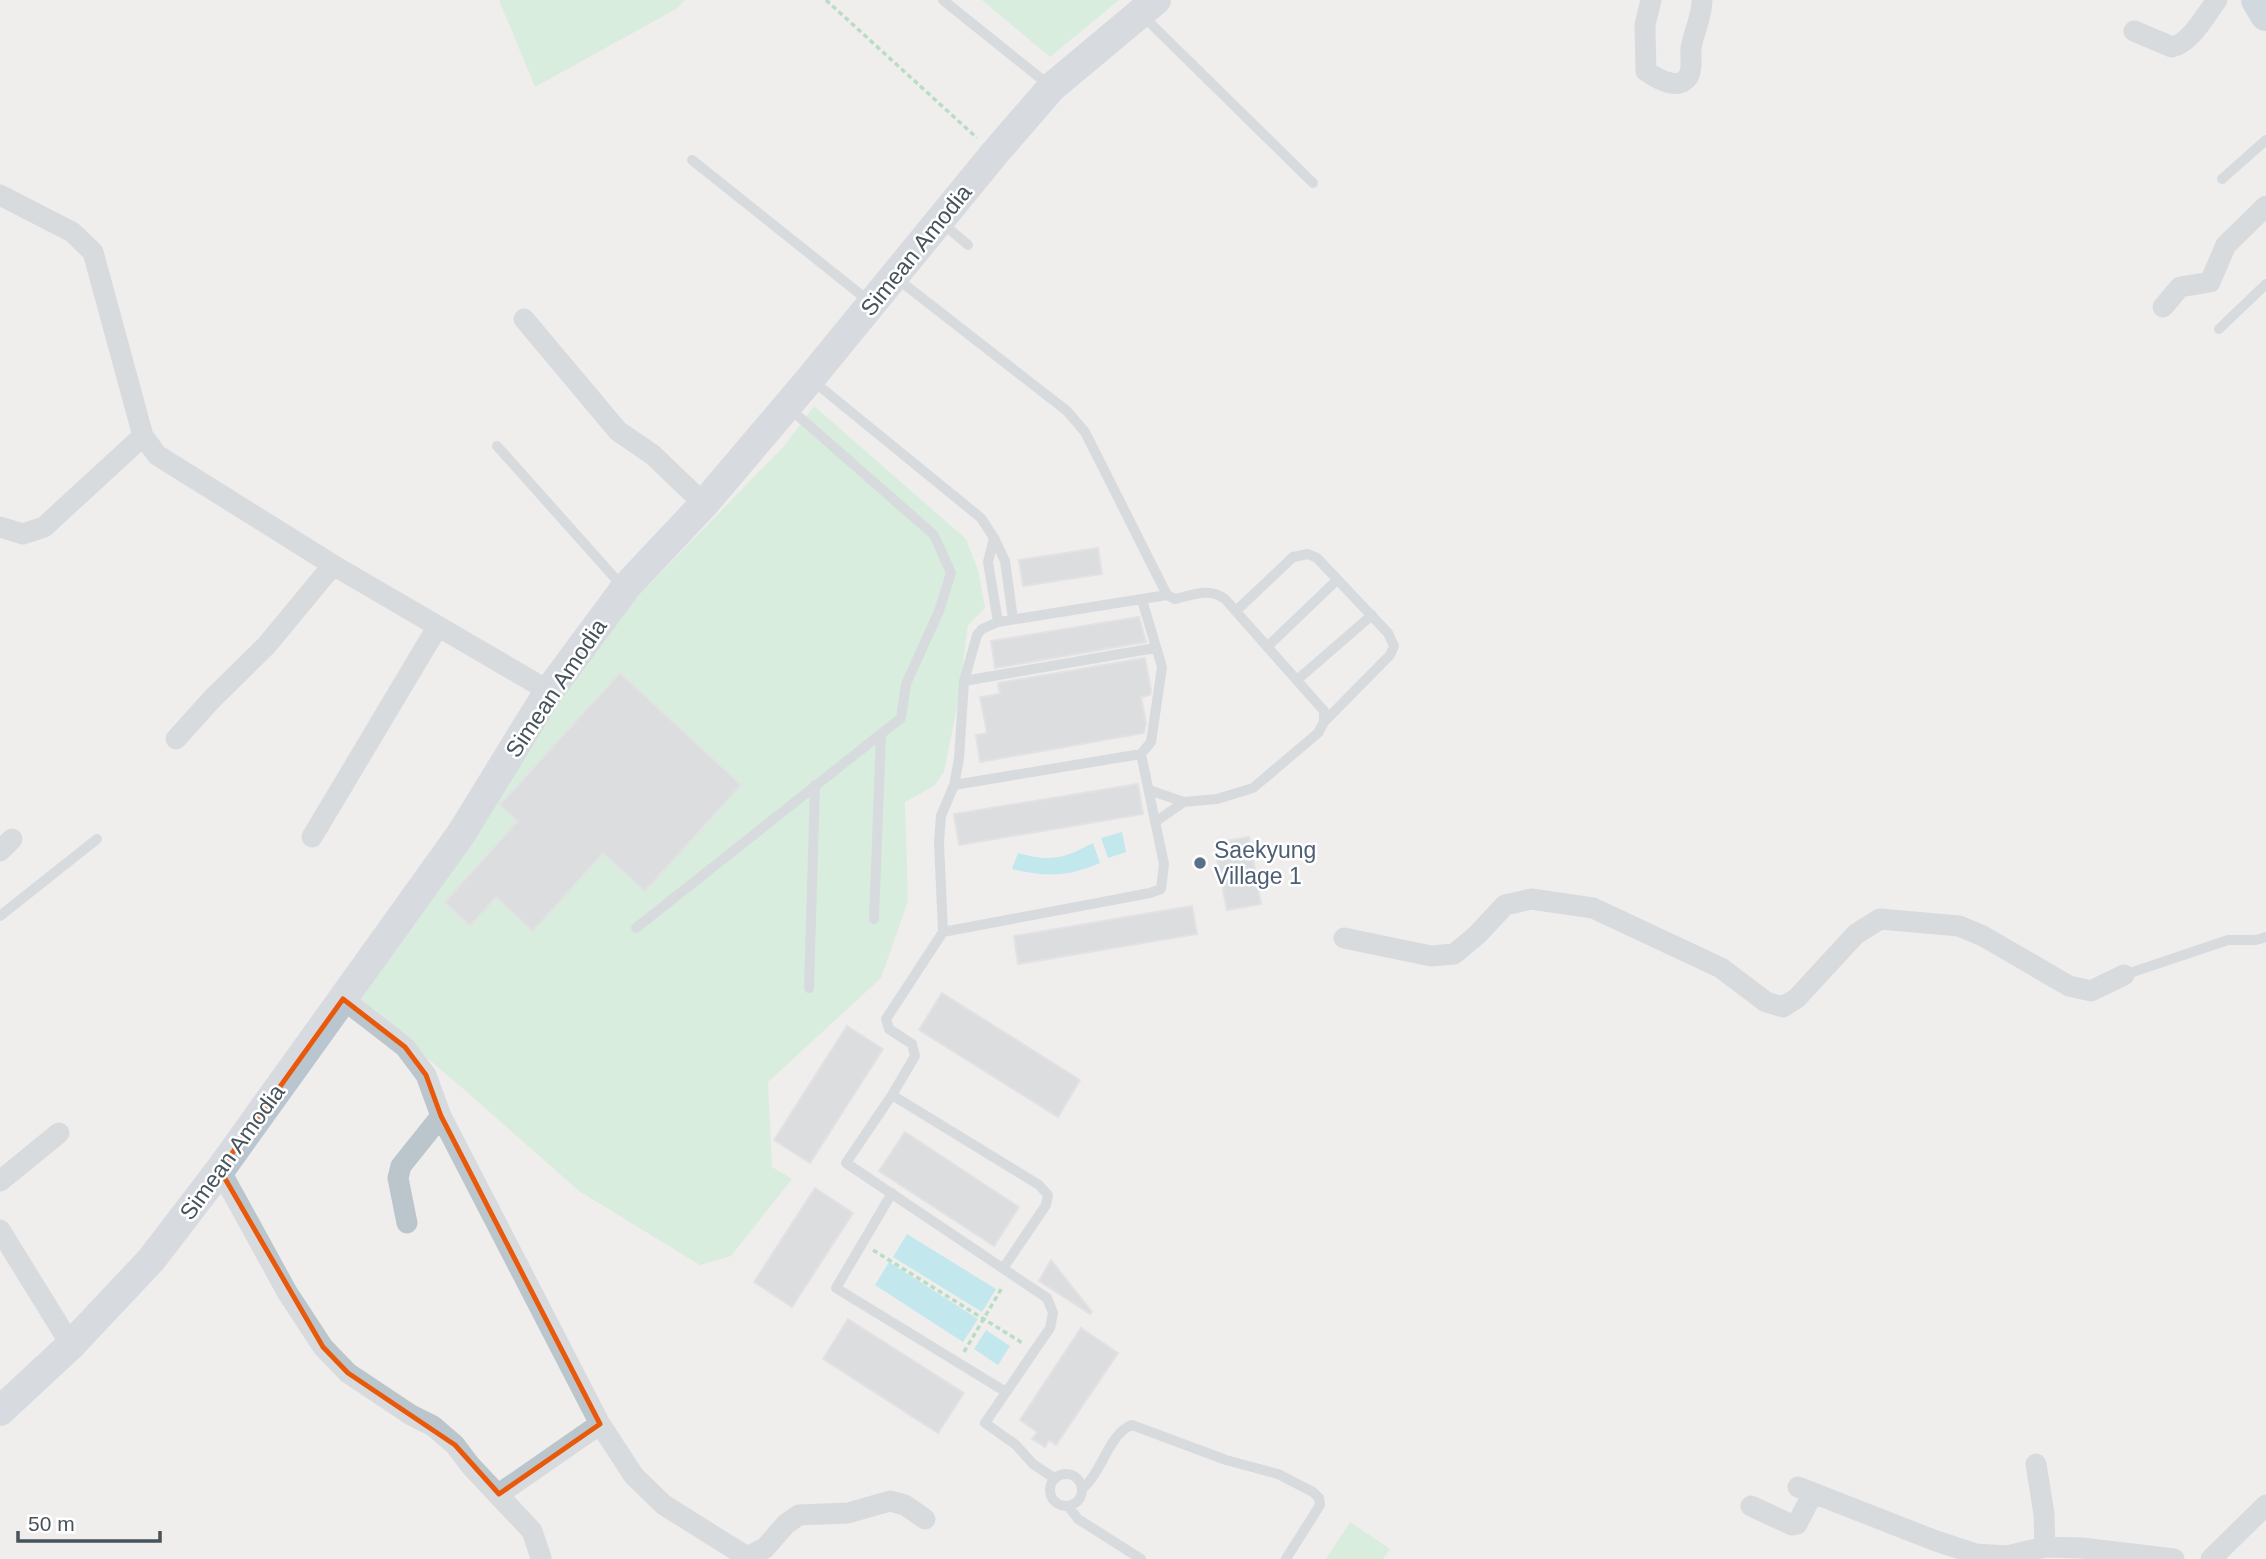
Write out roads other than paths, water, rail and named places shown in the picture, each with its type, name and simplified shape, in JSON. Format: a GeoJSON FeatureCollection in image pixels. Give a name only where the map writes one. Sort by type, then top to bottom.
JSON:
{"type":"FeatureCollection","features":[{"type":"Feature","properties":{"kind":"main road"},"geometry":{"type":"LineString","coordinates":[[2257,0],[2266,15]]}},
{"type":"Feature","properties":{"kind":"street"},"geometry":{"type":"LineString","coordinates":[[1651,0],[1645,25],[1646,71],[1673,84],[1689,75],[1692,46],[1702,13],[1702,0]]}},
{"type":"Feature","properties":{"kind":"street"},"geometry":{"type":"LineString","coordinates":[[2134,31],[2172,47],[2177,46],[2188,38],[2217,0]]}},
{"type":"Feature","properties":{"kind":"street","name":"Simean Amodia"},"geometry":{"type":"LineString","coordinates":[[0,1411],[71,1345],[151,1260],[220,1170],[461,834],[550,691],[626,587],[704,504],[787,407],[994,153],[1052,87],[1147,6]]}},
{"type":"Feature","properties":{"kind":"street"},"geometry":{"type":"LineString","coordinates":[[0,195],[72,232],[93,252],[143,436],[157,455],[333,565],[550,691]]}},
{"type":"Feature","properties":{"kind":"street"},"geometry":{"type":"LineString","coordinates":[[2163,307],[2180,287],[2210,282],[2225,245],[2266,206]]}},
{"type":"Feature","properties":{"kind":"street"},"geometry":{"type":"LineString","coordinates":[[524,319],[618,431],[653,455],[704,504]]}},
{"type":"Feature","properties":{"kind":"street"},"geometry":{"type":"LineString","coordinates":[[0,527],[23,534],[44,527],[143,436]]}},
{"type":"Feature","properties":{"kind":"street"},"geometry":{"type":"LineString","coordinates":[[176,739],[266,646],[333,565]]}},
{"type":"Feature","properties":{"kind":"street"},"geometry":{"type":"LineString","coordinates":[[312,837],[438,626]]}},
{"type":"Feature","properties":{"kind":"street"},"geometry":{"type":"LineString","coordinates":[[1344,939],[1431,956],[1454,954],[1477,935],[1505,905],[1531,899],[1593,908],[1721,968],[1766,1002],[1783,1007],[1797,998],[1856,934],[1880,919],[1959,926],[1983,936],[2069,986],[2091,991],[2124,975]]}},
{"type":"Feature","properties":{"kind":"street"},"geometry":{"type":"LineString","coordinates":[[343,999],[405,1047],[426,1075],[441,1116],[600,1424],[634,1476],[664,1505],[747,1557],[765,1548],[786,1524],[799,1515],[848,1513],[890,1501],[905,1505],[925,1519]]}},
{"type":"Feature","properties":{"kind":"street"},"geometry":{"type":"LineString","coordinates":[[407,1223],[398,1178],[401,1166],[441,1116]]}},
{"type":"Feature","properties":{"kind":"street"},"geometry":{"type":"LineString","coordinates":[[0,1181],[59,1133]]}},
{"type":"Feature","properties":{"kind":"street"},"geometry":{"type":"LineString","coordinates":[[220,1170],[287,1292],[323,1347],[348,1373],[411,1415],[433,1426],[456,1444],[470,1465],[532,1531],[541,1558]]}},
{"type":"Feature","properties":{"kind":"street"},"geometry":{"type":"LineString","coordinates":[[0,1230],[71,1345]]}},
{"type":"Feature","properties":{"kind":"street"},"geometry":{"type":"LineString","coordinates":[[499,1494],[600,1424]]}},
{"type":"Feature","properties":{"kind":"street"},"geometry":{"type":"LineString","coordinates":[[2036,1464],[2044,1514],[2045,1547]]}},
{"type":"Feature","properties":{"kind":"street"},"geometry":{"type":"LineString","coordinates":[[1751,1506],[1791,1525],[1797,1524],[1806,1490],[1976,1554],[2007,1556],[2045,1547],[2082,1548],[2174,1559]]}},
{"type":"Feature","properties":{"kind":"street"},"geometry":{"type":"LineString","coordinates":[[2211,1559],[2266,1505]]}},
{"type":"Feature","properties":{"kind":"lane"},"geometry":{"type":"LineString","coordinates":[[943,0],[1052,87]]}},
{"type":"Feature","properties":{"kind":"lane"},"geometry":{"type":"LineString","coordinates":[[1147,6],[1313,183]]}},
{"type":"Feature","properties":{"kind":"lane"},"geometry":{"type":"LineString","coordinates":[[2222,179],[2266,139]]}},
{"type":"Feature","properties":{"kind":"lane"},"geometry":{"type":"LineString","coordinates":[[692,160],[873,304]]}},
{"type":"Feature","properties":{"kind":"lane"},"geometry":{"type":"LineString","coordinates":[[940,221],[968,245]]}},
{"type":"Feature","properties":{"kind":"lane"},"geometry":{"type":"LineString","coordinates":[[895,276],[1067,411],[1085,432],[1167,595],[1175,599],[1205,592],[1216,593],[1236,611],[1324,711],[1324,722]]}},
{"type":"Feature","properties":{"kind":"lane"},"geometry":{"type":"LineString","coordinates":[[2219,329],[2266,284]]}},
{"type":"Feature","properties":{"kind":"lane"},"geometry":{"type":"LineString","coordinates":[[810,379],[981,518],[1005,561],[1013,619]]}},
{"type":"Feature","properties":{"kind":"lane"},"geometry":{"type":"LineString","coordinates":[[636,928],[901,718],[906,684],[939,611],[951,573],[934,535],[787,407]]}},
{"type":"Feature","properties":{"kind":"lane"},"geometry":{"type":"LineString","coordinates":[[497,446],[614,577],[626,587]]}},
{"type":"Feature","properties":{"kind":"lane"},"geometry":{"type":"LineString","coordinates":[[994,538],[988,562],[998,622]]}},
{"type":"Feature","properties":{"kind":"lane"},"geometry":{"type":"LineString","coordinates":[[1149,790],[1184,802],[1217,799],[1253,788],[1318,733],[1324,722],[1390,655],[1394,646],[1388,633],[1372,615],[1317,558],[1308,554],[1293,557],[1236,611]]}},
{"type":"Feature","properties":{"kind":"lane"},"geometry":{"type":"LineString","coordinates":[[1267,646],[1337,580]]}},
{"type":"Feature","properties":{"kind":"lane"},"geometry":{"type":"LineString","coordinates":[[1054,1478],[1033,1464],[1016,1445],[985,1423],[1050,1328],[1053,1313],[1047,1298],[846,1163],[915,1056],[912,1044],[889,1029],[886,1019],[943,932],[939,842],[941,816],[954,785],[959,759],[964,681],[977,635],[982,629],[998,622],[1167,595]]}},
{"type":"Feature","properties":{"kind":"lane"},"geometry":{"type":"LineString","coordinates":[[954,785],[1141,754],[1151,743],[1162,667],[1142,600]]}},
{"type":"Feature","properties":{"kind":"lane"},"geometry":{"type":"LineString","coordinates":[[1297,680],[1372,615]]}},
{"type":"Feature","properties":{"kind":"lane"},"geometry":{"type":"LineString","coordinates":[[964,681],[1155,648]]}},
{"type":"Feature","properties":{"kind":"lane"},"geometry":{"type":"LineString","coordinates":[[874,919],[881,734]]}},
{"type":"Feature","properties":{"kind":"lane"},"geometry":{"type":"LineString","coordinates":[[943,932],[1161,889],[1164,864],[1141,754]]}},
{"type":"Feature","properties":{"kind":"lane"},"geometry":{"type":"LineString","coordinates":[[809,988],[816,785]]}},
{"type":"Feature","properties":{"kind":"lane"},"geometry":{"type":"LineString","coordinates":[[1155,822],[1184,802]]}},
{"type":"Feature","properties":{"kind":"lane"},"geometry":{"type":"LineString","coordinates":[[0,916],[97,839]]}},
{"type":"Feature","properties":{"kind":"lane"},"geometry":{"type":"LineString","coordinates":[[2124,975],[2228,940],[2256,940],[2266,937]]}},
{"type":"Feature","properties":{"kind":"lane"},"geometry":{"type":"LineString","coordinates":[[892,1095],[1039,1185],[1048,1195],[1046,1205],[1008,1270]]}},
{"type":"Feature","properties":{"kind":"lane"},"geometry":{"type":"LineString","coordinates":[[892,1193],[836,1288],[1006,1392]]}},
{"type":"Feature","properties":{"kind":"lane"},"geometry":{"type":"LineString","coordinates":[[1082,1489],[1091,1481],[1119,1433],[1132,1425],[1226,1460],[1278,1475],[1313,1492],[1319,1498],[1320,1505],[1286,1559]]}},
{"type":"Feature","properties":{"kind":"lane"},"geometry":{"type":"LineString","coordinates":[[1065,1473],[1072,1474],[1081,1483],[1078,1501],[1068,1506],[1060,1505],[1054,1500],[1050,1493],[1054,1478],[1065,1473]]}},
{"type":"Feature","properties":{"kind":"lane"},"geometry":{"type":"LineString","coordinates":[[1068,1506],[1079,1520],[1141,1559]]}},
{"type":"Feature","properties":{"kind":"water"},"geometry":{"type":"Polygon","coordinates":[[[1122,832],[1126,852],[1108,858],[1101,838],[1122,832]]]}},
{"type":"Feature","properties":{"kind":"water"},"geometry":{"type":"Polygon","coordinates":[[[1093,843],[1100,863],[1088,868],[1057,874],[1012,869],[1018,853],[1057,857],[1093,843]]]}},
{"type":"Feature","properties":{"kind":"water"},"geometry":{"type":"Polygon","coordinates":[[[907,1234],[996,1289],[982,1312],[893,1257],[907,1234]]]}},
{"type":"Feature","properties":{"kind":"water"},"geometry":{"type":"Polygon","coordinates":[[[889,1262],[978,1319],[963,1342],[875,1285],[889,1262]]]}},
{"type":"Feature","properties":{"kind":"water"},"geometry":{"type":"Polygon","coordinates":[[[986,1330],[1010,1346],[998,1365],[974,1349],[986,1330]]]}},
{"type":"Feature","properties":{"kind":"place","name":"Saekyung Village 1"},"geometry":{"type":"Point","coordinates":[1200,863]}}]}
